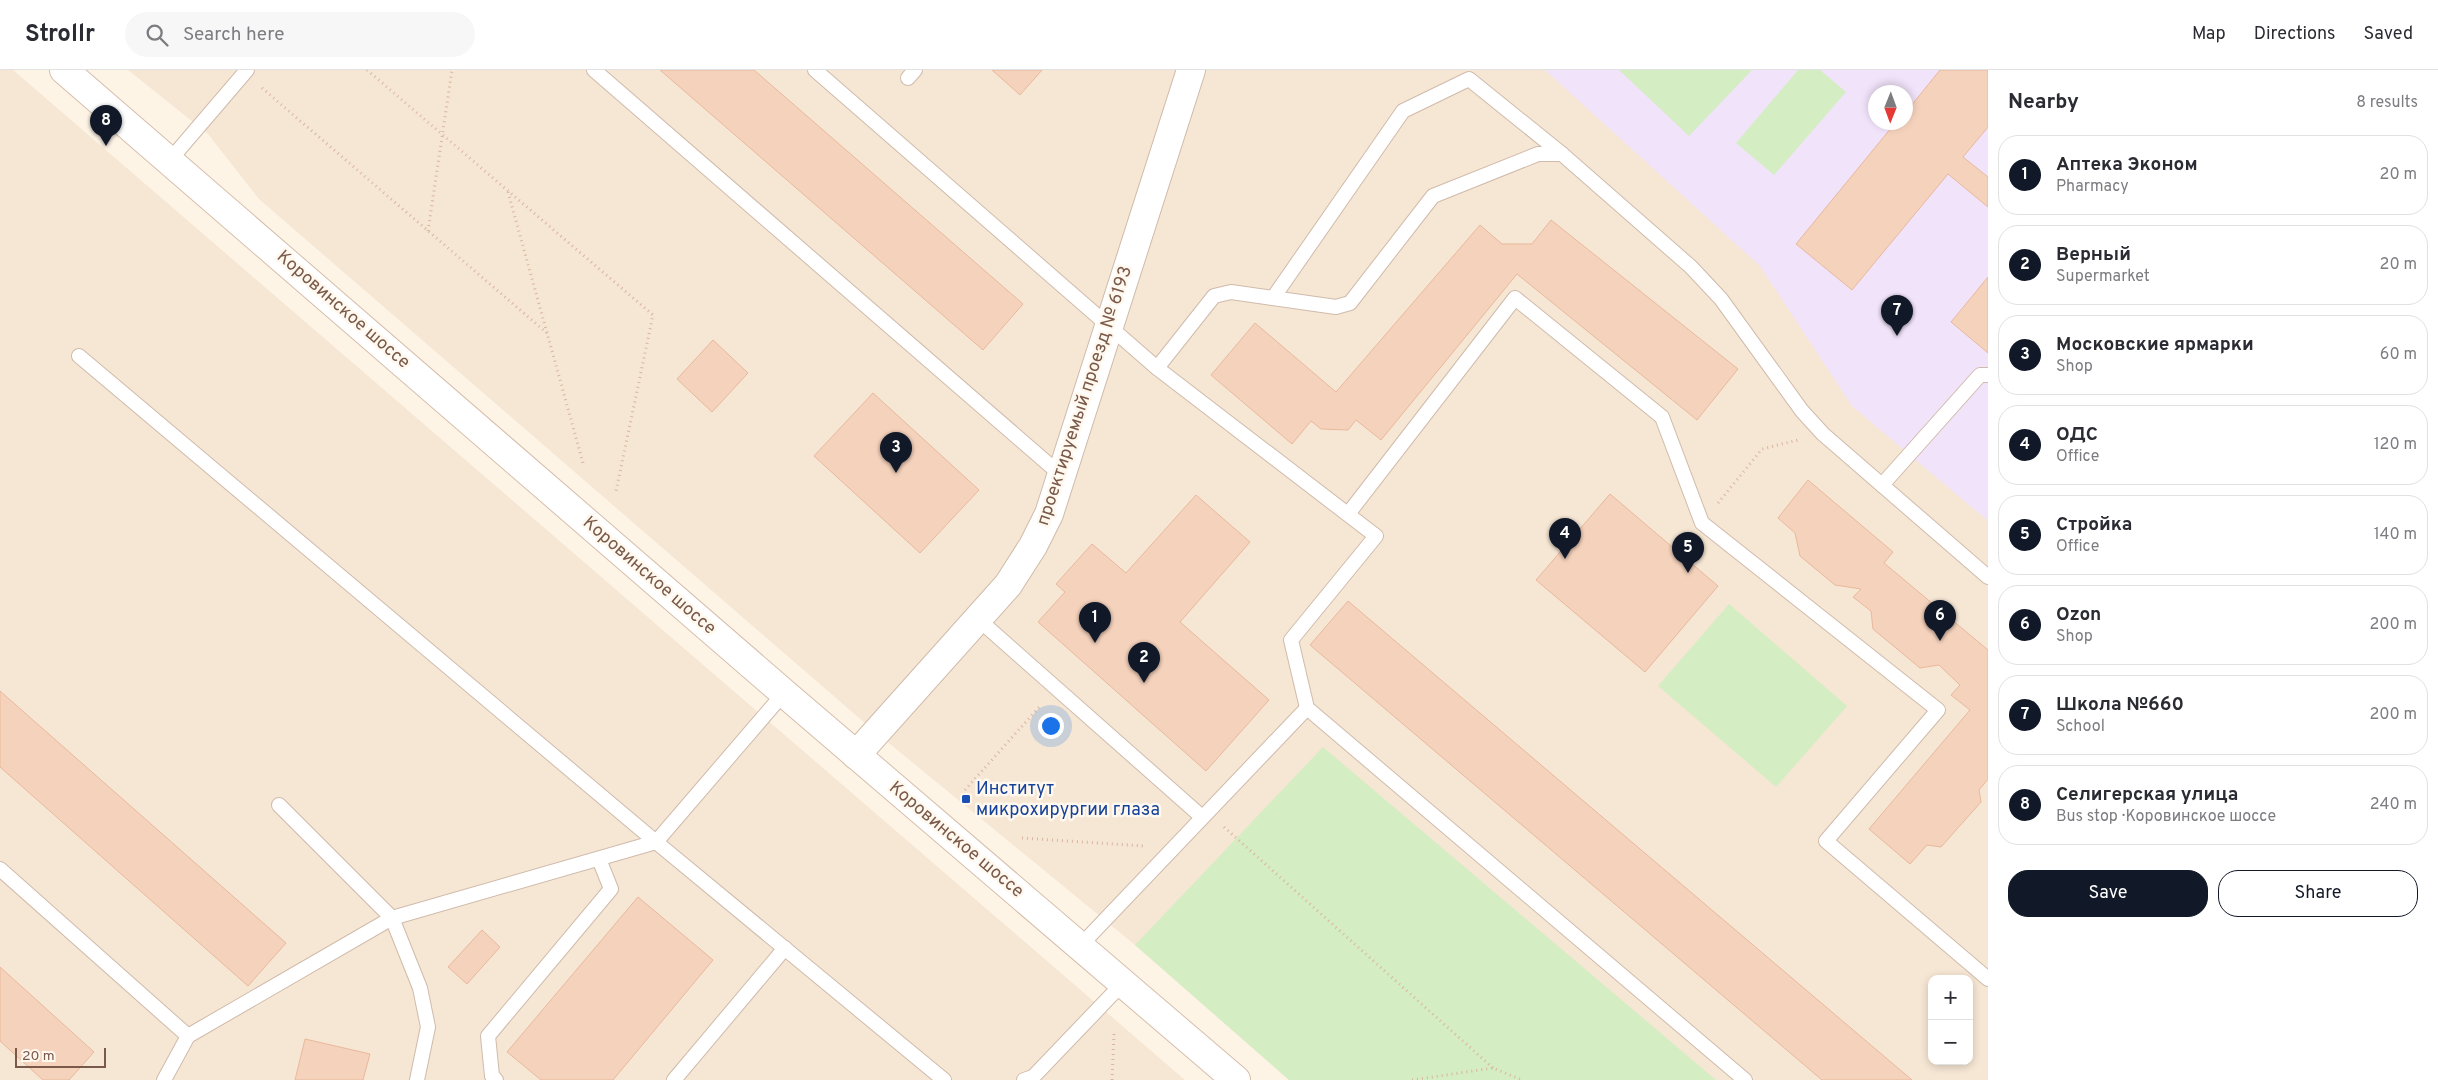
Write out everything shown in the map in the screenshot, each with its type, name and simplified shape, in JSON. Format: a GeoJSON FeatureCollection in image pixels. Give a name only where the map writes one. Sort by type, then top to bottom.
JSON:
{"type":"FeatureCollection","features":[{"type":"Feature","properties":{"kind":"main road","name":"Коровинское шоссе"},"geometry":{"type":"LineString","coordinates":[[64,70],[784,693],[1236,1080]]}},
{"type":"Feature","properties":{"kind":"main road","name":"проектируемый проезд № 6193"},"geometry":{"type":"LineString","coordinates":[[856,755],[1008,584],[1033,546],[1049,514],[1191,70]]}},
{"type":"Feature","properties":{"kind":"lane"},"geometry":{"type":"LineString","coordinates":[[594,70],[1061,475]]}},
{"type":"Feature","properties":{"kind":"lane"},"geometry":{"type":"LineString","coordinates":[[815,70],[1157,368],[1376,536],[1291,640],[1307,708],[1745,1080]]}},
{"type":"Feature","properties":{"kind":"lane"},"geometry":{"type":"LineString","coordinates":[[170,160],[246,71]]}},
{"type":"Feature","properties":{"kind":"lane"},"geometry":{"type":"LineString","coordinates":[[1273,298],[1403,111],[1469,79],[1562,154],[1691,267],[1721,299],[1802,411],[1824,434],[1988,577]]}},
{"type":"Feature","properties":{"kind":"lane"},"geometry":{"type":"LineString","coordinates":[[1157,368],[1214,296],[1231,292],[1336,307],[1350,302],[1433,196],[1538,154],[1562,154]]}},
{"type":"Feature","properties":{"kind":"lane"},"geometry":{"type":"LineString","coordinates":[[1348,514],[1515,298],[1662,417],[1702,523],[1938,710],[1826,841],[1988,979]]}},
{"type":"Feature","properties":{"kind":"lane"},"geometry":{"type":"LineString","coordinates":[[79,356],[656,842],[944,1080]]}},
{"type":"Feature","properties":{"kind":"lane"},"geometry":{"type":"LineString","coordinates":[[1882,485],[1980,375],[1988,375]]}},
{"type":"Feature","properties":{"kind":"lane"},"geometry":{"type":"LineString","coordinates":[[978,619],[1204,814]]}},
{"type":"Feature","properties":{"kind":"lane"},"geometry":{"type":"LineString","coordinates":[[164,1080],[188,1036],[392,918],[656,842],[784,693]]}},
{"type":"Feature","properties":{"kind":"lane"},"geometry":{"type":"LineString","coordinates":[[1080,946],[1307,708]]}},
{"type":"Feature","properties":{"kind":"lane"},"geometry":{"type":"LineString","coordinates":[[278,805],[392,918],[420,988],[428,1027],[417,1080]]}},
{"type":"Feature","properties":{"kind":"lane"},"geometry":{"type":"LineString","coordinates":[[496,1080],[492,1076],[488,1036],[611,889],[598,859]]}},
{"type":"Feature","properties":{"kind":"lane"},"geometry":{"type":"LineString","coordinates":[[0,869],[188,1036]]}},
{"type":"Feature","properties":{"kind":"lane"},"geometry":{"type":"LineString","coordinates":[[674,1080],[785,948]]}},
{"type":"Feature","properties":{"kind":"lane"},"geometry":{"type":"LineString","coordinates":[[1031,1079],[1123,983]]}},
{"type":"Feature","properties":{"kind":"path"},"geometry":{"type":"LineString","coordinates":[[367,70],[653,315],[616,491]]}},
{"type":"Feature","properties":{"kind":"path"},"geometry":{"type":"LineString","coordinates":[[428,231],[452,70]]}},
{"type":"Feature","properties":{"kind":"path"},"geometry":{"type":"LineString","coordinates":[[246,71],[548,334]]}},
{"type":"Feature","properties":{"kind":"path"},"geometry":{"type":"LineString","coordinates":[[508,191],[583,463]]}},
{"type":"Feature","properties":{"kind":"path"},"geometry":{"type":"LineString","coordinates":[[1702,523],[1762,449],[1824,434]]}},
{"type":"Feature","properties":{"kind":"path"},"geometry":{"type":"LineString","coordinates":[[965,790],[1056,688]]}},
{"type":"Feature","properties":{"kind":"path"},"geometry":{"type":"LineString","coordinates":[[1204,814],[1493,1068],[1522,1080]]}},
{"type":"Feature","properties":{"kind":"path"},"geometry":{"type":"LineString","coordinates":[[1022,838],[1172,848]]}},
{"type":"Feature","properties":{"kind":"path"},"geometry":{"type":"LineString","coordinates":[[1112,1080],[1114,1034]]}},
{"type":"Feature","properties":{"kind":"path"},"geometry":{"type":"LineString","coordinates":[[1412,1080],[1493,1068]]}},
{"type":"Feature","properties":{"kind":"shaded area"},"geometry":{"type":"Polygon","coordinates":[[[0,70],[13,70],[1185,1080],[0,1080],[0,70]]]}},
{"type":"Feature","properties":{"kind":"shaded area"},"geometry":{"type":"Polygon","coordinates":[[[128,70],[1988,70],[1988,1080],[1289,1080],[1135,945],[873,730],[259,199],[208,134],[128,70]]]}},
{"type":"Feature","properties":{"kind":"shaded area"},"geometry":{"type":"Polygon","coordinates":[[[1545,70],[1988,70],[1988,521],[1852,406],[1760,266],[1545,70]]]}},
{"type":"Feature","properties":{"kind":"green space"},"geometry":{"type":"Polygon","coordinates":[[[1619,70],[1752,70],[1689,136],[1619,70]]]}},
{"type":"Feature","properties":{"kind":"green space"},"geometry":{"type":"Polygon","coordinates":[[[1798,70],[1820,70],[1846,92],[1774,175],[1736,143],[1798,70]]]}},
{"type":"Feature","properties":{"kind":"green space"},"geometry":{"type":"Polygon","coordinates":[[[1729,604],[1847,706],[1776,787],[1658,686],[1729,604]]]}},
{"type":"Feature","properties":{"kind":"green space"},"geometry":{"type":"Polygon","coordinates":[[[1323,747],[1716,1080],[1289,1080],[1135,945],[1323,747]]]}},
{"type":"Feature","properties":{"kind":"building"},"geometry":{"type":"Polygon","coordinates":[[[660,70],[754,70],[1023,304],[983,350],[660,70]]]}},
{"type":"Feature","properties":{"kind":"building"},"geometry":{"type":"Polygon","coordinates":[[[992,70],[1042,70],[1020,95],[992,70]]]}},
{"type":"Feature","properties":{"kind":"building"},"geometry":{"type":"Polygon","coordinates":[[[1940,70],[1988,70],[1988,127],[1963,157],[1988,177],[1988,207],[1948,174],[1852,290],[1796,244],[1889,130],[1913,130],[1913,103],[1940,70]]]}},
{"type":"Feature","properties":{"kind":"building"},"geometry":{"type":"Polygon","coordinates":[[[1551,220],[1738,369],[1697,420],[1517,274],[1381,440],[1356,420],[1348,430],[1321,429],[1311,421],[1292,444],[1211,375],[1255,323],[1336,392],[1480,225],[1502,244],[1532,244],[1551,220]]]}},
{"type":"Feature","properties":{"kind":"building"},"geometry":{"type":"Polygon","coordinates":[[[1988,277],[1988,353],[1951,322],[1988,277]]]}},
{"type":"Feature","properties":{"kind":"building"},"geometry":{"type":"Polygon","coordinates":[[[713,340],[748,373],[712,412],[677,379],[713,340]]]}},
{"type":"Feature","properties":{"kind":"building"},"geometry":{"type":"Polygon","coordinates":[[[873,393],[979,490],[920,553],[814,456],[873,393]]]}},
{"type":"Feature","properties":{"kind":"building"},"geometry":{"type":"Polygon","coordinates":[[[1808,480],[1893,552],[1884,563],[1988,650],[1988,779],[1979,790],[1981,802],[1941,847],[1927,845],[1910,864],[1869,829],[1970,710],[1951,695],[1960,685],[1939,665],[1920,668],[1873,629],[1871,611],[1853,597],[1861,589],[1835,585],[1800,556],[1795,533],[1778,518],[1808,480]]]}},
{"type":"Feature","properties":{"kind":"building"},"geometry":{"type":"Polygon","coordinates":[[[1610,494],[1718,586],[1645,672],[1536,580],[1610,494]]]}},
{"type":"Feature","properties":{"kind":"building"},"geometry":{"type":"Polygon","coordinates":[[[1196,495],[1250,542],[1180,622],[1269,700],[1206,771],[1038,622],[1065,592],[1056,584],[1092,544],[1126,573],[1196,495]]]}},
{"type":"Feature","properties":{"kind":"building"},"geometry":{"type":"Polygon","coordinates":[[[1348,601],[1912,1080],[1822,1080],[1310,645],[1348,601]]]}},
{"type":"Feature","properties":{"kind":"building"},"geometry":{"type":"Polygon","coordinates":[[[0,691],[286,943],[248,986],[0,767],[0,691]]]}},
{"type":"Feature","properties":{"kind":"building"},"geometry":{"type":"Polygon","coordinates":[[[638,897],[713,960],[613,1080],[541,1080],[507,1052],[638,897]]]}},
{"type":"Feature","properties":{"kind":"building"},"geometry":{"type":"Polygon","coordinates":[[[482,930],[500,947],[467,984],[448,967],[482,930]]]}},
{"type":"Feature","properties":{"kind":"building"},"geometry":{"type":"Polygon","coordinates":[[[0,967],[94,1052],[69,1080],[43,1080],[0,1041],[0,967]]]}},
{"type":"Feature","properties":{"kind":"building"},"geometry":{"type":"Polygon","coordinates":[[[305,1039],[370,1054],[363,1080],[295,1080],[305,1039]]]}},
{"type":"Feature","properties":{"kind":"place","name":"Селигерская улица"},"geometry":{"type":"Point","coordinates":[106,146]}},
{"type":"Feature","properties":{"kind":"place","name":"Школа №660"},"geometry":{"type":"Point","coordinates":[1897,336]}},
{"type":"Feature","properties":{"kind":"place","name":"Московские ярмарки"},"geometry":{"type":"Point","coordinates":[896,473]}},
{"type":"Feature","properties":{"kind":"place","name":"ОДС"},"geometry":{"type":"Point","coordinates":[1565,559]}},
{"type":"Feature","properties":{"kind":"place","name":"Стройка"},"geometry":{"type":"Point","coordinates":[1688,573]}},
{"type":"Feature","properties":{"kind":"place","name":"Ozon"},"geometry":{"type":"Point","coordinates":[1940,641]}},
{"type":"Feature","properties":{"kind":"place","name":"Аптека Эконом"},"geometry":{"type":"Point","coordinates":[1095,643]}},
{"type":"Feature","properties":{"kind":"place","name":"Верный"},"geometry":{"type":"Point","coordinates":[1144,683]}},
{"type":"Feature","properties":{"kind":"place","name":"Институт микрохирургии глаза"},"geometry":{"type":"Point","coordinates":[966,799]}}]}
